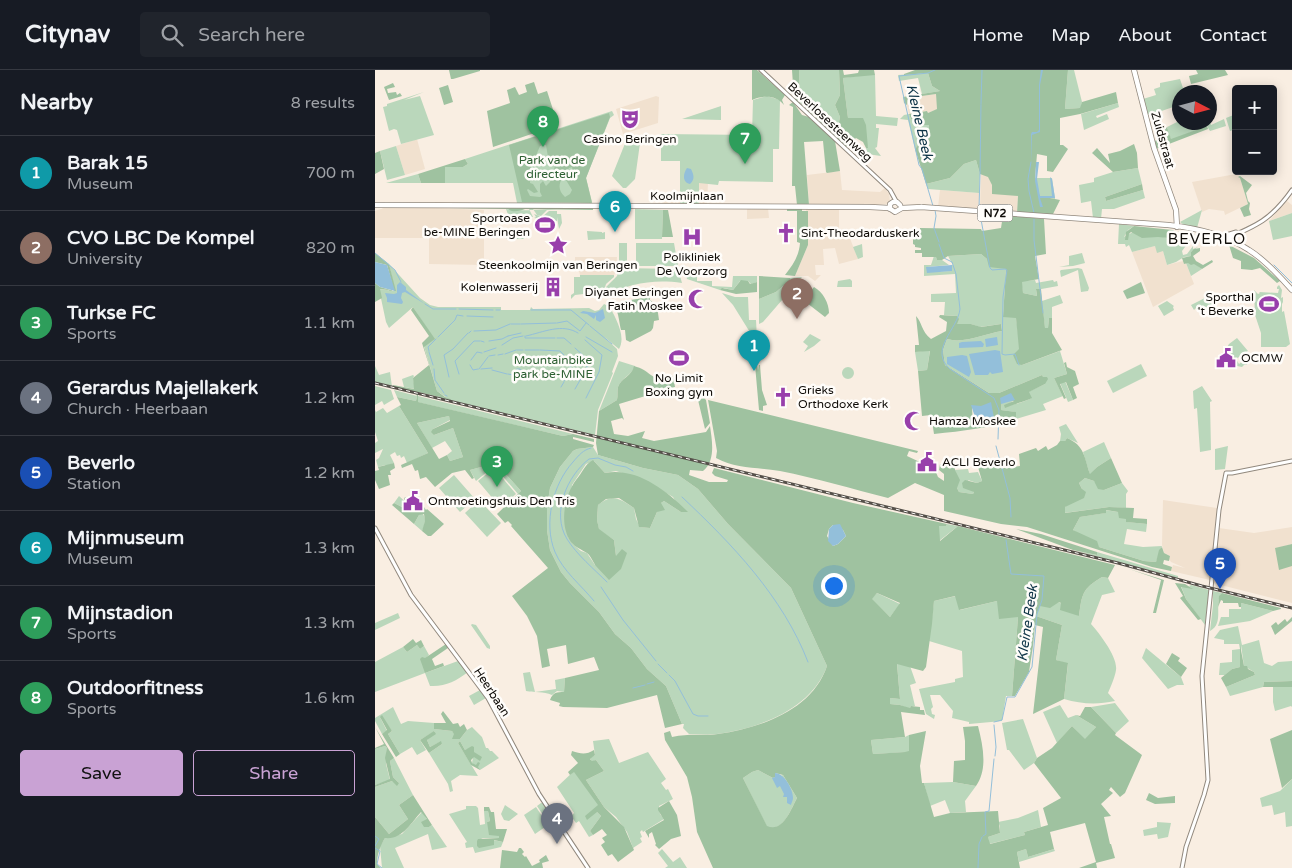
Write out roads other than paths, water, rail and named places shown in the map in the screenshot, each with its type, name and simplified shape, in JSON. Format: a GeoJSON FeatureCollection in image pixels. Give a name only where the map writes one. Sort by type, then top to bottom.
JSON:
{"type":"FeatureCollection","features":[{"type":"Feature","properties":{"kind":"main road","name":"Zuidstraat"},"geometry":{"type":"LineString","coordinates":[[1134,70],[1154,148],[1176,214],[1175,227]]}},
{"type":"Feature","properties":{"kind":"main road","name":"Koolmijnlaan"},"geometry":{"type":"LineString","coordinates":[[375,206],[869,207],[895,205],[1126,222],[1202,230],[1237,243],[1250,250],[1292,290]]}},
{"type":"Feature","properties":{"kind":"main road","name":"Koolmijnlaan"},"geometry":{"type":"LineString","coordinates":[[1224,238],[1259,259]]}},
{"type":"Feature","properties":{"kind":"street","name":"Beverlosesteenweg"},"geometry":{"type":"LineString","coordinates":[[761,70],[891,191],[895,205]]}},
{"type":"Feature","properties":{"kind":"street"},"geometry":{"type":"LineString","coordinates":[[1224,238],[1263,221],[1271,215],[1292,190]]}},
{"type":"Feature","properties":{"kind":"street"},"geometry":{"type":"LineString","coordinates":[[1237,243],[1235,238],[1240,232]]}},
{"type":"Feature","properties":{"kind":"street"},"geometry":{"type":"LineString","coordinates":[[1182,868],[1186,847],[1207,785],[1208,770],[1202,698],[1203,676],[1219,510],[1226,473],[1292,461]]}},
{"type":"Feature","properties":{"kind":"street","name":"Heerbaan"},"geometry":{"type":"LineString","coordinates":[[375,528],[411,596],[488,698],[539,794],[588,868]]}},
{"type":"Feature","properties":{"kind":"water"},"geometry":{"type":"Polygon","coordinates":[[[1041,70],[1043,70],[1040,85],[1040,132],[1032,135],[1032,163],[1031,134],[1039,130],[1039,85],[1041,70]]]}},
{"type":"Feature","properties":{"kind":"water"},"geometry":{"type":"Polygon","coordinates":[[[1036,162],[1039,162],[1037,179],[1040,196],[1052,196],[1050,177],[1055,198],[1040,198],[1043,207],[1040,207],[1035,181],[1036,162]]]}},
{"type":"Feature","properties":{"kind":"water"},"geometry":{"type":"Polygon","coordinates":[[[687,168],[691,169],[693,175],[693,180],[690,184],[686,182],[684,177],[687,168]]]}},
{"type":"Feature","properties":{"kind":"water"},"geometry":{"type":"Polygon","coordinates":[[[375,262],[387,265],[395,291],[380,287],[375,283],[375,262]]]}},
{"type":"Feature","properties":{"kind":"water"},"geometry":{"type":"Polygon","coordinates":[[[952,265],[952,271],[927,273],[926,267],[952,265]]]}},
{"type":"Feature","properties":{"kind":"water"},"geometry":{"type":"Polygon","coordinates":[[[400,282],[406,287],[406,290],[425,304],[405,292],[402,293],[402,304],[387,302],[385,293],[397,293],[397,285],[400,282]]]}},
{"type":"Feature","properties":{"kind":"water"},"geometry":{"type":"Polygon","coordinates":[[[603,309],[605,318],[600,322],[596,320],[596,315],[594,319],[587,314],[580,313],[583,311],[595,313],[603,309]]]}},
{"type":"Feature","properties":{"kind":"water"},"geometry":{"type":"Polygon","coordinates":[[[997,337],[998,345],[986,347],[985,339],[997,337]]]}},
{"type":"Feature","properties":{"kind":"water"},"geometry":{"type":"Polygon","coordinates":[[[981,341],[984,344],[983,347],[959,348],[959,343],[962,342],[981,341]]]}},
{"type":"Feature","properties":{"kind":"water"},"geometry":{"type":"Polygon","coordinates":[[[1000,351],[1003,372],[975,375],[969,354],[1000,351]]]}},
{"type":"Feature","properties":{"kind":"water"},"geometry":{"type":"Polygon","coordinates":[[[967,356],[971,372],[969,377],[947,364],[947,357],[967,356]]]}},
{"type":"Feature","properties":{"kind":"water"},"geometry":{"type":"Polygon","coordinates":[[[1011,393],[1015,400],[1001,404],[1000,398],[1011,393]]]}},
{"type":"Feature","properties":{"kind":"water"},"geometry":{"type":"Polygon","coordinates":[[[991,402],[995,423],[983,422],[974,424],[974,414],[971,405],[981,406],[991,402]]]}},
{"type":"Feature","properties":{"kind":"water"},"geometry":{"type":"Polygon","coordinates":[[[840,524],[846,536],[833,546],[828,541],[829,529],[833,525],[840,524]]]}},
{"type":"Feature","properties":{"kind":"water"},"geometry":{"type":"Polygon","coordinates":[[[775,773],[782,776],[790,786],[793,794],[791,805],[787,803],[787,797],[783,797],[784,794],[780,786],[777,788],[772,778],[775,777],[775,773]]]}},
{"type":"Feature","properties":{"kind":"waterway","name":"Kleine Beek"},"geometry":{"type":"LineString","coordinates":[[933,206],[922,169],[919,165],[899,76],[928,73],[935,70]]}},
{"type":"Feature","properties":{"kind":"waterway"},"geometry":{"type":"LineString","coordinates":[[979,209],[982,70]]}},
{"type":"Feature","properties":{"kind":"waterway"},"geometry":{"type":"LineString","coordinates":[[1031,162],[1028,179],[1034,213]]}},
{"type":"Feature","properties":{"kind":"waterway"},"geometry":{"type":"LineString","coordinates":[[935,210],[934,228],[939,242]]}},
{"type":"Feature","properties":{"kind":"waterway"},"geometry":{"type":"LineString","coordinates":[[980,214],[990,268],[992,270],[1007,270],[1003,297],[1002,354],[1015,354],[1019,365]]}},
{"type":"Feature","properties":{"kind":"waterway"},"geometry":{"type":"LineString","coordinates":[[1034,219],[1034,240],[1043,313]]}},
{"type":"Feature","properties":{"kind":"waterway"},"geometry":{"type":"LineString","coordinates":[[939,244],[944,258],[952,262],[956,274],[960,309],[955,324],[943,347],[944,362],[950,369],[994,398],[999,410],[998,439]]}},
{"type":"Feature","properties":{"kind":"waterway"},"geometry":{"type":"LineString","coordinates":[[375,253],[395,270],[401,282]]}},
{"type":"Feature","properties":{"kind":"waterway"},"geometry":{"type":"LineString","coordinates":[[1274,265],[1292,283]]}},
{"type":"Feature","properties":{"kind":"waterway"},"geometry":{"type":"LineString","coordinates":[[425,304],[433,309],[456,309]]}},
{"type":"Feature","properties":{"kind":"waterway"},"geometry":{"type":"LineString","coordinates":[[459,309],[493,310]]}},
{"type":"Feature","properties":{"kind":"waterway"},"geometry":{"type":"LineString","coordinates":[[531,310],[571,310],[589,325]]}},
{"type":"Feature","properties":{"kind":"waterway"},"geometry":{"type":"LineString","coordinates":[[438,337],[455,320],[457,315],[463,316]]}},
{"type":"Feature","properties":{"kind":"waterway"},"geometry":{"type":"LineString","coordinates":[[467,316],[493,317]]}},
{"type":"Feature","properties":{"kind":"waterway"},"geometry":{"type":"LineString","coordinates":[[557,323],[567,321],[580,331],[586,323]]}},
{"type":"Feature","properties":{"kind":"waterway"},"geometry":{"type":"LineString","coordinates":[[521,324],[556,323]]}},
{"type":"Feature","properties":{"kind":"waterway"},"geometry":{"type":"LineString","coordinates":[[474,331],[496,330],[510,324]]}},
{"type":"Feature","properties":{"kind":"waterway"},"geometry":{"type":"LineString","coordinates":[[511,324],[520,324]]}},
{"type":"Feature","properties":{"kind":"waterway"},"geometry":{"type":"LineString","coordinates":[[590,326],[612,344]]}},
{"type":"Feature","properties":{"kind":"waterway"},"geometry":{"type":"LineString","coordinates":[[526,336],[559,328],[578,333]]}},
{"type":"Feature","properties":{"kind":"waterway"},"geometry":{"type":"LineString","coordinates":[[449,377],[444,355],[453,349],[468,333]]}},
{"type":"Feature","properties":{"kind":"waterway"},"geometry":{"type":"LineString","coordinates":[[508,336],[521,333]]}},
{"type":"Feature","properties":{"kind":"waterway"},"geometry":{"type":"LineString","coordinates":[[489,341],[508,336]]}},
{"type":"Feature","properties":{"kind":"waterway"},"geometry":{"type":"LineString","coordinates":[[502,345],[513,338],[523,336]]}},
{"type":"Feature","properties":{"kind":"waterway"},"geometry":{"type":"LineString","coordinates":[[525,336],[525,338],[555,338]]}},
{"type":"Feature","properties":{"kind":"waterway"},"geometry":{"type":"LineString","coordinates":[[586,337],[612,352]]}},
{"type":"Feature","properties":{"kind":"waterway"},"geometry":{"type":"LineString","coordinates":[[557,338],[564,338],[571,344]]}},
{"type":"Feature","properties":{"kind":"waterway"},"geometry":{"type":"LineString","coordinates":[[429,351],[428,347],[436,339]]}},
{"type":"Feature","properties":{"kind":"waterway"},"geometry":{"type":"LineString","coordinates":[[585,340],[602,355],[599,372],[586,398]]}},
{"type":"Feature","properties":{"kind":"waterway"},"geometry":{"type":"LineString","coordinates":[[459,374],[455,361],[474,341],[480,341]]}},
{"type":"Feature","properties":{"kind":"waterway"},"geometry":{"type":"LineString","coordinates":[[484,352],[496,348]]}},
{"type":"Feature","properties":{"kind":"waterway"},"geometry":{"type":"LineString","coordinates":[[575,348],[586,358],[587,362]]}},
{"type":"Feature","properties":{"kind":"waterway"},"geometry":{"type":"LineString","coordinates":[[505,354],[516,350]]}},
{"type":"Feature","properties":{"kind":"waterway"},"geometry":{"type":"LineString","coordinates":[[517,350],[523,350]]}},
{"type":"Feature","properties":{"kind":"waterway"},"geometry":{"type":"LineString","coordinates":[[525,350],[539,350]]}},
{"type":"Feature","properties":{"kind":"waterway"},"geometry":{"type":"LineString","coordinates":[[540,350],[560,351],[564,355]]}},
{"type":"Feature","properties":{"kind":"waterway"},"geometry":{"type":"LineString","coordinates":[[429,352],[433,365]]}},
{"type":"Feature","properties":{"kind":"waterway"},"geometry":{"type":"LineString","coordinates":[[471,360],[477,352],[482,353]]}},
{"type":"Feature","properties":{"kind":"waterway"},"geometry":{"type":"LineString","coordinates":[[498,355],[503,354]]}},
{"type":"Feature","properties":{"kind":"waterway"},"geometry":{"type":"LineString","coordinates":[[489,356],[495,355]]}},
{"type":"Feature","properties":{"kind":"waterway"},"geometry":{"type":"LineString","coordinates":[[564,381],[572,363],[566,356]]}},
{"type":"Feature","properties":{"kind":"waterway"},"geometry":{"type":"LineString","coordinates":[[479,369],[488,357]]}},
{"type":"Feature","properties":{"kind":"waterway"},"geometry":{"type":"LineString","coordinates":[[575,389],[587,368],[587,363]]}},
{"type":"Feature","properties":{"kind":"waterway"},"geometry":{"type":"LineString","coordinates":[[470,365],[473,370],[478,369]]}},
{"type":"Feature","properties":{"kind":"waterway"},"geometry":{"type":"LineString","coordinates":[[481,369],[492,368]]}},
{"type":"Feature","properties":{"kind":"waterway"},"geometry":{"type":"LineString","coordinates":[[434,369],[435,380],[444,393]]}},
{"type":"Feature","properties":{"kind":"waterway"},"geometry":{"type":"LineString","coordinates":[[517,369],[520,369],[522,372]]}},
{"type":"Feature","properties":{"kind":"waterway"},"geometry":{"type":"LineString","coordinates":[[492,370],[507,374]]}},
{"type":"Feature","properties":{"kind":"waterway"},"geometry":{"type":"LineString","coordinates":[[508,374],[513,375],[516,370]]}},
{"type":"Feature","properties":{"kind":"waterway"},"geometry":{"type":"LineString","coordinates":[[523,372],[532,370]]}},
{"type":"Feature","properties":{"kind":"waterway"},"geometry":{"type":"LineString","coordinates":[[536,371],[540,378]]}},
{"type":"Feature","properties":{"kind":"waterway"},"geometry":{"type":"LineString","coordinates":[[561,387],[564,382]]}},
{"type":"Feature","properties":{"kind":"waterway","name":"Kleine Beek"},"geometry":{"type":"LineString","coordinates":[[996,446],[1010,498],[1011,517]]}},
{"type":"Feature","properties":{"kind":"waterway"},"geometry":{"type":"LineString","coordinates":[[591,448],[583,451],[577,457],[560,481],[552,504],[550,529],[558,559],[567,572],[594,601]]}},
{"type":"Feature","properties":{"kind":"waterway"},"geometry":{"type":"LineString","coordinates":[[607,582],[567,539],[562,529],[561,507],[568,485],[581,466],[589,459],[598,458],[633,471]]}},
{"type":"Feature","properties":{"kind":"waterway"},"geometry":{"type":"LineString","coordinates":[[682,497],[719,533],[754,573],[785,615],[808,662]]}},
{"type":"Feature","properties":{"kind":"waterway","name":"Kleine Beek"},"geometry":{"type":"LineString","coordinates":[[994,722],[1002,720],[1007,697],[1015,697],[1032,667],[1037,614],[1042,600],[1044,576],[1011,574],[1006,540]]}},
{"type":"Feature","properties":{"kind":"waterway"},"geometry":{"type":"LineString","coordinates":[[601,587],[623,620],[656,661]]}},
{"type":"Feature","properties":{"kind":"waterway"},"geometry":{"type":"LineString","coordinates":[[658,664],[667,673]]}},
{"type":"Feature","properties":{"kind":"waterway"},"geometry":{"type":"LineString","coordinates":[[669,675],[675,681],[693,714],[708,716]]}},
{"type":"Feature","properties":{"kind":"waterway"},"geometry":{"type":"LineString","coordinates":[[647,684],[654,682]]}},
{"type":"Feature","properties":{"kind":"waterway"},"geometry":{"type":"LineString","coordinates":[[633,688],[645,685]]}},
{"type":"Feature","properties":{"kind":"waterway","name":"Kleine Beek"},"geometry":{"type":"LineString","coordinates":[[994,725],[995,756]]}},
{"type":"Feature","properties":{"kind":"waterway","name":"Kleine Beek"},"geometry":{"type":"LineString","coordinates":[[983,836],[986,834],[985,812],[989,811],[994,759]]}},
{"type":"Feature","properties":{"kind":"waterway"},"geometry":{"type":"LineString","coordinates":[[375,836],[379,839],[375,846]]}},
{"type":"Feature","properties":{"kind":"waterway","name":"Kleine Beek"},"geometry":{"type":"LineString","coordinates":[[978,868],[979,844],[982,837]]}},
{"type":"Feature","properties":{"kind":"waterway"},"geometry":{"type":"LineString","coordinates":[[375,848],[380,851],[377,864],[382,868]]}},
{"type":"Feature","properties":{"kind":"railway"},"geometry":{"type":"LineString","coordinates":[[375,383],[1118,563],[1292,608]]}},
{"type":"Feature","properties":{"kind":"place","name":"Casino Beringen"},"geometry":{"type":"Point","coordinates":[630,119]}},
{"type":"Feature","properties":{"kind":"place","name":"Outdoorfitness"},"geometry":{"type":"Point","coordinates":[543,147]}},
{"type":"Feature","properties":{"kind":"place","name":"Mijnstadion"},"geometry":{"type":"Point","coordinates":[745,164]}},
{"type":"Feature","properties":{"kind":"place","name":"Sportoase be-MINE Beringen"},"geometry":{"type":"Point","coordinates":[545,225]}},
{"type":"Feature","properties":{"kind":"place","name":"Mijnmuseum"},"geometry":{"type":"Point","coordinates":[615,232]}},
{"type":"Feature","properties":{"kind":"place","name":"Sint-Theodarduskerk"},"geometry":{"type":"Point","coordinates":[786,233]}},
{"type":"Feature","properties":{"kind":"place","name":"Polikliniek De Voorzorg"},"geometry":{"type":"Point","coordinates":[692,237]}},
{"type":"Feature","properties":{"kind":"place","name":"Steenkoolmijn van Beringen"},"geometry":{"type":"Point","coordinates":[558,245]}},
{"type":"Feature","properties":{"kind":"place","name":"Kolenwasserij"},"geometry":{"type":"Point","coordinates":[553,287]}},
{"type":"Feature","properties":{"kind":"place","name":"Diyanet Beringen Fatih Moskee"},"geometry":{"type":"Point","coordinates":[698,299]}},
{"type":"Feature","properties":{"kind":"place","name":"Sporthal 't Beverke"},"geometry":{"type":"Point","coordinates":[1269,304]}},
{"type":"Feature","properties":{"kind":"place","name":"CVO LBC De Kompel"},"geometry":{"type":"Point","coordinates":[797,319]}},
{"type":"Feature","properties":{"kind":"place","name":"No Limit Boxing gym"},"geometry":{"type":"Point","coordinates":[679,358]}},
{"type":"Feature","properties":{"kind":"place","name":"OCMW"},"geometry":{"type":"Point","coordinates":[1226,358]}},
{"type":"Feature","properties":{"kind":"place","name":"Barak 15"},"geometry":{"type":"Point","coordinates":[754,371]}},
{"type":"Feature","properties":{"kind":"place","name":"Grieks Orthodoxe Kerk"},"geometry":{"type":"Point","coordinates":[783,397]}},
{"type":"Feature","properties":{"kind":"place","name":"Hamza Moskee"},"geometry":{"type":"Point","coordinates":[914,421]}},
{"type":"Feature","properties":{"kind":"place","name":"ACLI Beverlo"},"geometry":{"type":"Point","coordinates":[927,462]}},
{"type":"Feature","properties":{"kind":"place","name":"Turkse FC"},"geometry":{"type":"Point","coordinates":[497,487]}},
{"type":"Feature","properties":{"kind":"place","name":"Ontmoetingshuis Den Tris"},"geometry":{"type":"Point","coordinates":[413,501]}},
{"type":"Feature","properties":{"kind":"place","name":"Beverlo"},"geometry":{"type":"Point","coordinates":[1220,589]}},
{"type":"Feature","properties":{"kind":"place","name":"Gerardus Majellakerk"},"geometry":{"type":"Point","coordinates":[557,844]}},
{"type":"Feature","properties":{"kind":"district","name":"BEVERLO"},"geometry":{"type":"Point","coordinates":[1207,239]}},
{"type":"Feature","properties":{"kind":"park label","name":"Park van de directeur"},"geometry":{"type":"Point","coordinates":[552,167]}},
{"type":"Feature","properties":{"kind":"park label","name":"Mountainbike park be-MINE"},"geometry":{"type":"Point","coordinates":[553,367]}}]}
